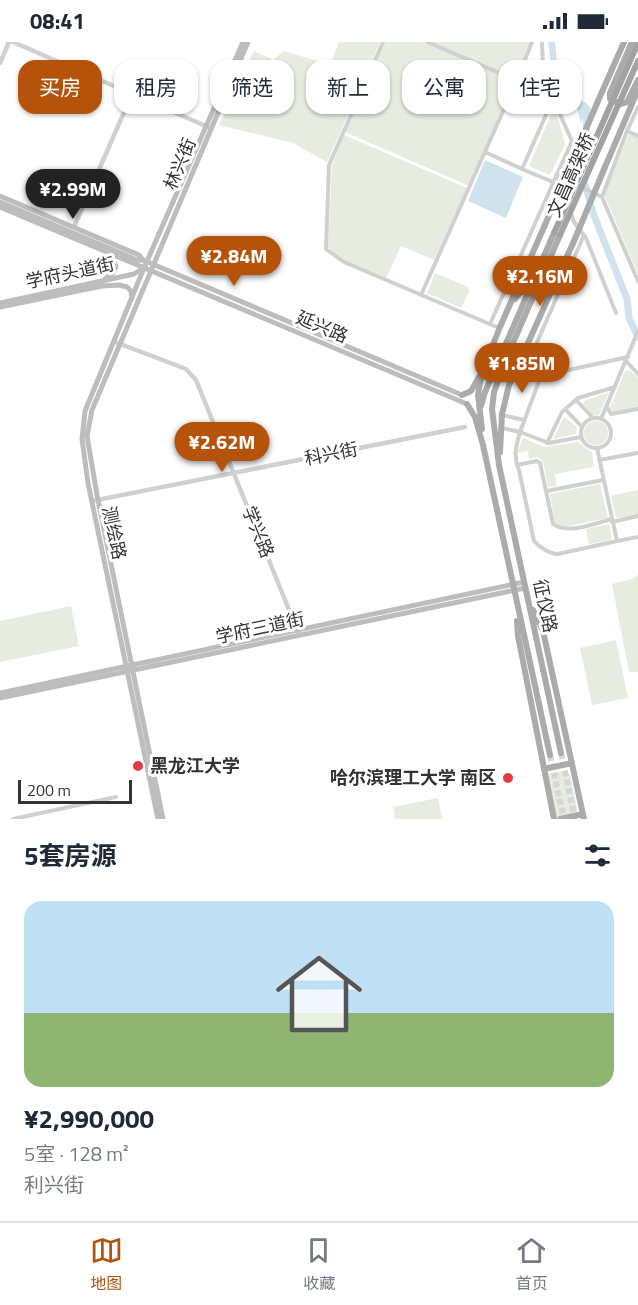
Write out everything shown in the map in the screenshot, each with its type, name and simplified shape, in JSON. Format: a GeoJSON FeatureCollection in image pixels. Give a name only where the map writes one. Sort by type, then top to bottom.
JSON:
{"type":"FeatureCollection","features":[{"type":"Feature","properties":{"kind":"highway","name":"文昌高架桥"},"geometry":{"type":"LineString","coordinates":[[557,234],[638,43]]}},
{"type":"Feature","properties":{"kind":"highway","name":"文昌高架桥"},"geometry":{"type":"LineString","coordinates":[[557,234],[638,60]]}},
{"type":"Feature","properties":{"kind":"main road","name":"林兴街"},"geometry":{"type":"LineString","coordinates":[[145,263],[208,127],[243,42]]}},
{"type":"Feature","properties":{"kind":"main road","name":"林兴街"},"geometry":{"type":"LineString","coordinates":[[152,267],[248,42]]}},
{"type":"Feature","properties":{"kind":"main road"},"geometry":{"type":"LineString","coordinates":[[462,395],[473,389],[624,42]]}},
{"type":"Feature","properties":{"kind":"main road"},"geometry":{"type":"LineString","coordinates":[[632,42],[611,89],[610,99],[624,103],[630,98],[638,80]]}},
{"type":"Feature","properties":{"kind":"main road"},"geometry":{"type":"LineString","coordinates":[[509,385],[574,241],[638,90]]}},
{"type":"Feature","properties":{"kind":"main road","name":"延兴路"},"geometry":{"type":"LineString","coordinates":[[0,196],[139,255],[145,263]]}},
{"type":"Feature","properties":{"kind":"main road"},"geometry":{"type":"LineString","coordinates":[[0,202],[145,263]]}},
{"type":"Feature","properties":{"kind":"main road","name":"延兴路"},"geometry":{"type":"LineString","coordinates":[[0,207],[109,253],[145,263],[467,404]]}},
{"type":"Feature","properties":{"kind":"main road"},"geometry":{"type":"LineString","coordinates":[[509,307],[533,276],[557,234]]}},
{"type":"Feature","properties":{"kind":"main road"},"geometry":{"type":"LineString","coordinates":[[499,465],[492,421],[492,400],[496,383],[557,234]]}},
{"type":"Feature","properties":{"kind":"main road"},"geometry":{"type":"LineString","coordinates":[[99,282],[110,276],[115,269],[116,263],[109,253]]}},
{"type":"Feature","properties":{"kind":"main road"},"geometry":{"type":"LineString","coordinates":[[480,412],[484,392],[540,262]]}},
{"type":"Feature","properties":{"kind":"main road","name":"测绘路"},"geometry":{"type":"LineString","coordinates":[[117,343],[145,263]]}},
{"type":"Feature","properties":{"kind":"main road","name":"学府头道街"},"geometry":{"type":"LineString","coordinates":[[0,305],[134,274],[145,263]]}},
{"type":"Feature","properties":{"kind":"main road","name":"延兴路"},"geometry":{"type":"LineString","coordinates":[[152,267],[462,395]]}},
{"type":"Feature","properties":{"kind":"main road","name":"测绘路"},"geometry":{"type":"LineString","coordinates":[[152,267],[87,405],[82,425],[82,439],[163,819]]}},
{"type":"Feature","properties":{"kind":"main road","name":"学府头道街"},"geometry":{"type":"LineString","coordinates":[[0,305],[106,285],[127,287],[132,299]]}},
{"type":"Feature","properties":{"kind":"main road"},"geometry":{"type":"LineString","coordinates":[[483,445],[479,387],[482,372],[498,332]]}},
{"type":"Feature","properties":{"kind":"main road"},"geometry":{"type":"LineString","coordinates":[[499,465],[502,415],[509,385],[514,342]]}},
{"type":"Feature","properties":{"kind":"main road"},"geometry":{"type":"LineString","coordinates":[[467,404],[475,417],[483,445],[550,755]]}},
{"type":"Feature","properties":{"kind":"main road","name":"征仪路"},"geometry":{"type":"LineString","coordinates":[[499,465],[561,753]]}},
{"type":"Feature","properties":{"kind":"main road","name":"学府三道街"},"geometry":{"type":"LineString","coordinates":[[0,693],[525,585]]}},
{"type":"Feature","properties":{"kind":"main road"},"geometry":{"type":"LineString","coordinates":[[528,600],[543,631],[583,817],[560,819]]}},
{"type":"Feature","properties":{"kind":"main road"},"geometry":{"type":"LineString","coordinates":[[516,603],[518,636],[554,819]]}},
{"type":"Feature","properties":{"kind":"main road","name":"测绘路"},"geometry":{"type":"LineString","coordinates":[[130,668],[158,819]]}},
{"type":"Feature","properties":{"kind":"main road","name":"学府三道街"},"geometry":{"type":"LineString","coordinates":[[0,698],[130,668]]}},
{"type":"Feature","properties":{"kind":"main road"},"geometry":{"type":"LineString","coordinates":[[544,769],[572,764]]}},
{"type":"Feature","properties":{"kind":"street"},"geometry":{"type":"LineString","coordinates":[[0,63],[11,42],[114,86]]}},
{"type":"Feature","properties":{"kind":"street"},"geometry":{"type":"LineString","coordinates":[[382,42],[329,165],[326,249],[344,262],[490,324],[498,332]]}},
{"type":"Feature","properties":{"kind":"street"},"geometry":{"type":"LineString","coordinates":[[427,42],[498,72]]}},
{"type":"Feature","properties":{"kind":"street"},"geometry":{"type":"LineString","coordinates":[[525,60],[532,42]]}},
{"type":"Feature","properties":{"kind":"street"},"geometry":{"type":"LineString","coordinates":[[542,42],[543,60]]}},
{"type":"Feature","properties":{"kind":"street"},"geometry":{"type":"LineString","coordinates":[[602,196],[638,107]]}},
{"type":"Feature","properties":{"kind":"street"},"geometry":{"type":"LineString","coordinates":[[74,227],[123,114]]}},
{"type":"Feature","properties":{"kind":"street"},"geometry":{"type":"LineString","coordinates":[[178,114],[208,127]]}},
{"type":"Feature","properties":{"kind":"street"},"geometry":{"type":"LineString","coordinates":[[421,295],[502,114]]}},
{"type":"Feature","properties":{"kind":"street"},"geometry":{"type":"LineString","coordinates":[[522,169],[546,114]]}},
{"type":"Feature","properties":{"kind":"street"},"geometry":{"type":"LineString","coordinates":[[490,324],[572,141],[560,114]]}},
{"type":"Feature","properties":{"kind":"street"},"geometry":{"type":"LineString","coordinates":[[627,131],[638,136]]}},
{"type":"Feature","properties":{"kind":"street"},"geometry":{"type":"LineString","coordinates":[[485,152],[553,182]]}},
{"type":"Feature","properties":{"kind":"street"},"geometry":{"type":"LineString","coordinates":[[556,175],[602,196],[638,280]]}},
{"type":"Feature","properties":{"kind":"street"},"geometry":{"type":"LineString","coordinates":[[556,175],[574,222],[584,235],[596,261],[616,313]]}},
{"type":"Feature","properties":{"kind":"street"},"geometry":{"type":"LineString","coordinates":[[541,376],[532,364],[531,356],[584,235]]}},
{"type":"Feature","properties":{"kind":"street"},"geometry":{"type":"LineString","coordinates":[[601,419],[638,331]]}},
{"type":"Feature","properties":{"kind":"street","name":"学兴路"},"geometry":{"type":"LineString","coordinates":[[117,343],[186,369],[192,374],[298,633]]}},
{"type":"Feature","properties":{"kind":"street"},"geometry":{"type":"LineString","coordinates":[[541,376],[627,359]]}},
{"type":"Feature","properties":{"kind":"street"},"geometry":{"type":"LineString","coordinates":[[627,359],[638,374]]}},
{"type":"Feature","properties":{"kind":"street"},"geometry":{"type":"LineString","coordinates":[[541,376],[514,453],[534,541],[552,554],[558,554],[638,537]]}},
{"type":"Feature","properties":{"kind":"street"},"geometry":{"type":"LineString","coordinates":[[547,443],[565,410],[576,400],[615,387]]}},
{"type":"Feature","properties":{"kind":"street"},"geometry":{"type":"LineString","coordinates":[[576,400],[593,418]]}},
{"type":"Feature","properties":{"kind":"street"},"geometry":{"type":"LineString","coordinates":[[606,407],[611,414],[638,409]]}},
{"type":"Feature","properties":{"kind":"street"},"geometry":{"type":"LineString","coordinates":[[565,410],[582,427]]}},
{"type":"Feature","properties":{"kind":"street"},"geometry":{"type":"LineString","coordinates":[[502,415],[524,420]]}},
{"type":"Feature","properties":{"kind":"street"},"geometry":{"type":"LineString","coordinates":[[593,418],[601,419],[609,426],[611,435],[606,444],[597,448],[585,444],[581,437],[585,422],[593,418]]}},
{"type":"Feature","properties":{"kind":"street","name":"科兴街"},"geometry":{"type":"LineString","coordinates":[[95,501],[465,427]]}},
{"type":"Feature","properties":{"kind":"street"},"geometry":{"type":"LineString","coordinates":[[502,428],[520,432],[547,443],[581,437]]}},
{"type":"Feature","properties":{"kind":"street"},"geometry":{"type":"LineString","coordinates":[[597,448],[616,541]]}},
{"type":"Feature","properties":{"kind":"street"},"geometry":{"type":"LineString","coordinates":[[599,460],[638,453]]}},
{"type":"Feature","properties":{"kind":"street"},"geometry":{"type":"LineString","coordinates":[[517,465],[537,461],[540,463],[553,525],[559,528],[568,529],[638,516]]}},
{"type":"Feature","properties":{"kind":"street"},"geometry":{"type":"LineString","coordinates":[[547,491],[603,480]]}},
{"type":"Feature","properties":{"kind":"street"},"geometry":{"type":"LineString","coordinates":[[13,819],[116,797]]}},
{"type":"Feature","properties":{"kind":"shaded area"},"geometry":{"type":"Polygon","coordinates":[[[339,42],[380,42],[372,60],[332,60],[339,42]]]}},
{"type":"Feature","properties":{"kind":"shaded area"},"geometry":{"type":"Polygon","coordinates":[[[384,42],[423,42],[465,60],[402,60],[402,114],[486,114],[486,69],[498,74],[498,114],[500,114],[469,186],[345,132],[353,114],[390,114],[390,60],[376,60],[384,42]]]}},
{"type":"Feature","properties":{"kind":"shaded area"},"geometry":{"type":"Polygon","coordinates":[[[431,42],[530,42],[523,60],[498,60],[498,70],[486,65],[486,60],[474,60],[431,42]]]}},
{"type":"Feature","properties":{"kind":"shaded area"},"geometry":{"type":"Polygon","coordinates":[[[254,51],[273,60],[250,60],[254,51]]]}},
{"type":"Feature","properties":{"kind":"shaded area"},"geometry":{"type":"Polygon","coordinates":[[[284,51],[314,60],[306,60],[306,114],[348,114],[327,162],[293,143],[219,125],[224,114],[294,114],[294,60],[273,60],[284,51]]]}},
{"type":"Feature","properties":{"kind":"shaded area"},"geometry":{"type":"Polygon","coordinates":[[[551,114],[557,114],[565,144],[550,175],[529,166],[551,114]]]}},
{"type":"Feature","properties":{"kind":"shaded area"},"geometry":{"type":"Polygon","coordinates":[[[629,134],[638,138],[638,274],[604,194],[629,134]]]}},
{"type":"Feature","properties":{"kind":"shaded area"},"geometry":{"type":"Polygon","coordinates":[[[344,135],[467,188],[434,260],[401,246],[386,278],[345,261],[328,248],[332,166],[344,135]]]}},
{"type":"Feature","properties":{"kind":"shaded area"},"geometry":{"type":"Polygon","coordinates":[[[435,273],[468,287],[469,292],[461,308],[427,293],[435,273]]]}},
{"type":"Feature","properties":{"kind":"shaded area"},"geometry":{"type":"Polygon","coordinates":[[[629,370],[638,377],[638,407],[614,413],[610,408],[625,371],[629,370]]]}},
{"type":"Feature","properties":{"kind":"shaded area"},"geometry":{"type":"Polygon","coordinates":[[[609,392],[599,415],[593,416],[583,404],[584,401],[609,392]]]}},
{"type":"Feature","properties":{"kind":"shaded area"},"geometry":{"type":"Polygon","coordinates":[[[564,417],[577,427],[576,434],[553,439],[564,417]]]}},
{"type":"Feature","properties":{"kind":"shaded area"},"geometry":{"type":"Polygon","coordinates":[[[596,421],[601,422],[607,428],[607,438],[601,444],[596,445],[591,444],[585,438],[584,433],[585,428],[591,422],[596,421]]]}},
{"type":"Feature","properties":{"kind":"shaded area"},"geometry":{"type":"Polygon","coordinates":[[[523,438],[544,447],[577,442],[592,452],[594,467],[555,474],[557,486],[548,487],[543,461],[538,457],[529,459],[528,451],[517,453],[523,438]]]}},
{"type":"Feature","properties":{"kind":"shaded area"},"geometry":{"type":"Polygon","coordinates":[[[600,484],[608,518],[564,527],[555,523],[550,494],[600,484]]]}},
{"type":"Feature","properties":{"kind":"shaded area"},"geometry":{"type":"Polygon","coordinates":[[[638,490],[638,515],[616,518],[611,496],[638,490]]]}},
{"type":"Feature","properties":{"kind":"shaded area"},"geometry":{"type":"Polygon","coordinates":[[[609,524],[612,537],[610,540],[589,544],[586,529],[609,524]]]}},
{"type":"Feature","properties":{"kind":"shaded area"},"geometry":{"type":"Polygon","coordinates":[[[638,575],[638,672],[629,672],[612,584],[632,579],[638,575]]]}},
{"type":"Feature","properties":{"kind":"shaded area"},"geometry":{"type":"Polygon","coordinates":[[[71,606],[79,646],[0,662],[0,621],[71,606]]]}},
{"type":"Feature","properties":{"kind":"shaded area"},"geometry":{"type":"Polygon","coordinates":[[[616,640],[628,698],[592,705],[580,648],[616,640]]]}},
{"type":"Feature","properties":{"kind":"shaded area"},"geometry":{"type":"Polygon","coordinates":[[[563,771],[570,774],[578,813],[556,817],[548,774],[563,771]]]}},
{"type":"Feature","properties":{"kind":"shaded area"},"geometry":{"type":"Polygon","coordinates":[[[438,798],[442,819],[395,819],[393,807],[438,798]]]}},
{"type":"Feature","properties":{"kind":"water"},"geometry":{"type":"Polygon","coordinates":[[[548,42],[555,42],[557,60],[550,60],[548,42]]]}},
{"type":"Feature","properties":{"kind":"water"},"geometry":{"type":"Polygon","coordinates":[[[582,101],[588,108],[581,123],[578,114],[582,114],[582,101]]]}},
{"type":"Feature","properties":{"kind":"water"},"geometry":{"type":"Polygon","coordinates":[[[485,160],[523,177],[506,218],[468,201],[485,160]]]}},
{"type":"Feature","properties":{"kind":"waterway"},"geometry":{"type":"LineString","coordinates":[[583,105],[587,109],[585,161]]}},
{"type":"Feature","properties":{"kind":"waterway"},"geometry":{"type":"LineString","coordinates":[[585,184],[593,213],[627,299],[629,318],[638,337]]}},
{"type":"Feature","properties":{"kind":"tunnel"},"geometry":{"type":"LineString","coordinates":[[561,753],[575,819]]}},
{"type":"Feature","properties":{"kind":"tunnel"},"geometry":{"type":"LineString","coordinates":[[550,755],[564,819]]}},
{"type":"Feature","properties":{"kind":"place","name":"黑龙江大学"},"geometry":{"type":"Point","coordinates":[138,766]}},
{"type":"Feature","properties":{"kind":"place","name":"哈尔滨理工大学 南区"},"geometry":{"type":"Point","coordinates":[508,778]}}]}
